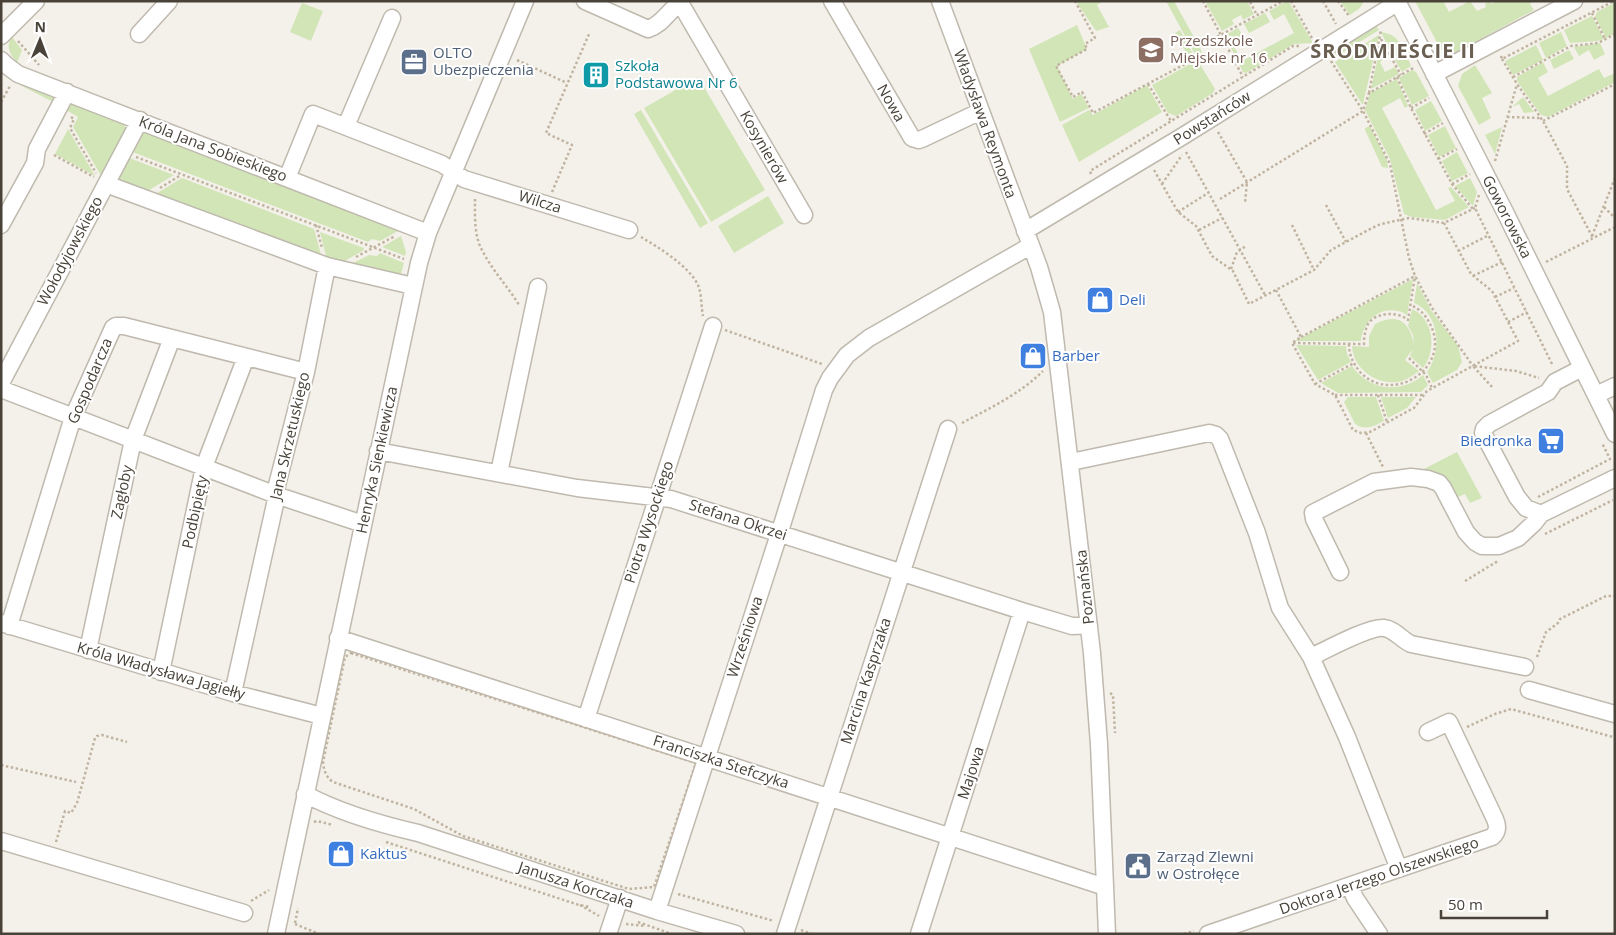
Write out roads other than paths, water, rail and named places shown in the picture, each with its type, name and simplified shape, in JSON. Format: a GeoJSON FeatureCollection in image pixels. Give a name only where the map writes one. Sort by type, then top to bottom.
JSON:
{"type":"FeatureCollection","features":[{"type":"Feature","properties":{"kind":"street"},"geometry":{"type":"LineString","coordinates":[[8,36],[36,1]]}},
{"type":"Feature","properties":{"kind":"street"},"geometry":{"type":"LineString","coordinates":[[139,34],[169,1]]}},
{"type":"Feature","properties":{"kind":"street","name":"Henryka Sienkiewicza"},"geometry":{"type":"LineString","coordinates":[[276,934],[413,286],[428,233],[525,1]]}},
{"type":"Feature","properties":{"kind":"street"},"geometry":{"type":"LineString","coordinates":[[585,1],[648,29],[657,25],[679,2]]}},
{"type":"Feature","properties":{"kind":"street","name":"Nowa"},"geometry":{"type":"LineString","coordinates":[[832,1],[912,138],[915,140],[924,138],[981,111]]}},
{"type":"Feature","properties":{"kind":"street","name":"Władysława Reymonta"},"geometry":{"type":"LineString","coordinates":[[940,1],[1028,238]]}},
{"type":"Feature","properties":{"kind":"street"},"geometry":{"type":"LineString","coordinates":[[1427,74],[1574,1]]}},
{"type":"Feature","properties":{"kind":"street","name":"Kosynierów"},"geometry":{"type":"LineString","coordinates":[[679,2],[804,215]]}},
{"type":"Feature","properties":{"kind":"street","name":"Goworowska"},"geometry":{"type":"LineString","coordinates":[[1397,2],[1427,74],[1504,210],[1596,395],[1607,435]]}},
{"type":"Feature","properties":{"kind":"street","name":"Powstańców"},"geometry":{"type":"LineString","coordinates":[[833,366],[870,338],[1184,136],[1397,2]]}},
{"type":"Feature","properties":{"kind":"street"},"geometry":{"type":"LineString","coordinates":[[346,126],[392,18]]}},
{"type":"Feature","properties":{"kind":"street","name":"Króla Jana Sobieskiego"},"geometry":{"type":"LineString","coordinates":[[1,60],[18,74],[428,233]]}},
{"type":"Feature","properties":{"kind":"street"},"geometry":{"type":"LineString","coordinates":[[1,225],[35,163],[37,149],[67,92]]}},
{"type":"Feature","properties":{"kind":"street","name":"Wilcza"},"geometry":{"type":"LineString","coordinates":[[287,178],[313,114],[442,164],[464,179],[628,230]]}},
{"type":"Feature","properties":{"kind":"street","name":"Wołodyjowskiego"},"geometry":{"type":"LineString","coordinates":[[1,383],[140,120]]}},
{"type":"Feature","properties":{"kind":"street"},"geometry":{"type":"LineString","coordinates":[[106,184],[332,268],[413,286]]}},
{"type":"Feature","properties":{"kind":"street","name":"Poznańska"},"geometry":{"type":"LineString","coordinates":[[1028,238],[1044,281],[1052,312],[1071,462],[1089,625],[1099,744],[1107,934]]}},
{"type":"Feature","properties":{"kind":"street","name":"Jana Skrzetuskiego"},"geometry":{"type":"LineString","coordinates":[[233,693],[276,495],[332,268]]}},
{"type":"Feature","properties":{"kind":"street"},"geometry":{"type":"LineString","coordinates":[[499,473],[538,287]]}},
{"type":"Feature","properties":{"kind":"street","name":"Gospodarcza"},"geometry":{"type":"LineString","coordinates":[[5,624],[73,417],[113,328],[119,326],[172,338],[306,372]]}},
{"type":"Feature","properties":{"kind":"street","name":"Piotra Wysockiego"},"geometry":{"type":"LineString","coordinates":[[586,719],[713,326]]}},
{"type":"Feature","properties":{"kind":"street","name":"Zagłoby"},"geometry":{"type":"LineString","coordinates":[[88,650],[133,440],[172,338]]}},
{"type":"Feature","properties":{"kind":"street","name":"Podbipięty"},"geometry":{"type":"LineString","coordinates":[[161,672],[204,467],[246,357]]}},
{"type":"Feature","properties":{"kind":"street","name":"Wrześniowa"},"geometry":{"type":"LineString","coordinates":[[657,911],[833,366]]}},
{"type":"Feature","properties":{"kind":"street"},"geometry":{"type":"LineString","coordinates":[[1541,514],[1526,508],[1517,497],[1483,433],[1484,429],[1489,424],[1548,392],[1557,382],[1582,368]]}},
{"type":"Feature","properties":{"kind":"street"},"geometry":{"type":"LineString","coordinates":[[1596,395],[1615,386]]}},
{"type":"Feature","properties":{"kind":"street"},"geometry":{"type":"LineString","coordinates":[[1,389],[276,495],[363,524]]}},
{"type":"Feature","properties":{"kind":"street","name":"Marcina Kasprzaka"},"geometry":{"type":"LineString","coordinates":[[780,927],[828,797],[948,429]]}},
{"type":"Feature","properties":{"kind":"street"},"geometry":{"type":"LineString","coordinates":[[1071,462],[1209,433],[1216,435],[1220,439],[1257,533],[1280,608],[1310,657],[1354,755],[1399,869]]}},
{"type":"Feature","properties":{"kind":"street","name":"Stefana Okrzei"},"geometry":{"type":"LineString","coordinates":[[378,451],[577,488],[671,499],[1022,611],[1072,626],[1089,625]]}},
{"type":"Feature","properties":{"kind":"street"},"geometry":{"type":"LineString","coordinates":[[1340,572],[1314,519],[1313,513],[1366,484],[1389,479],[1420,477],[1439,483],[1466,532],[1475,542],[1482,546],[1499,546],[1508,543],[1526,531],[1541,514],[1615,478]]}},
{"type":"Feature","properties":{"kind":"street","name":"Majowa"},"geometry":{"type":"LineString","coordinates":[[918,934],[1022,611]]}},
{"type":"Feature","properties":{"kind":"street","name":"Króla Władysława Jagiełły"},"geometry":{"type":"LineString","coordinates":[[5,624],[233,693],[322,716]]}},
{"type":"Feature","properties":{"kind":"street"},"geometry":{"type":"LineString","coordinates":[[1310,657],[1369,631],[1383,628],[1390,630],[1411,644],[1529,666]]}},
{"type":"Feature","properties":{"kind":"street","name":"Franciszka Stefczyka"},"geometry":{"type":"LineString","coordinates":[[338,638],[1105,886]]}},
{"type":"Feature","properties":{"kind":"street"},"geometry":{"type":"LineString","coordinates":[[1529,690],[1615,714]]}},
{"type":"Feature","properties":{"kind":"street","name":"Doktora Jerzego Olszewskiego"},"geometry":{"type":"LineString","coordinates":[[1208,934],[1492,837],[1498,825],[1449,722],[1428,732]]}},
{"type":"Feature","properties":{"kind":"street","name":"Janusza Korczaka"},"geometry":{"type":"LineString","coordinates":[[305,794],[328,807],[383,825],[418,833],[657,911],[736,934]]}},
{"type":"Feature","properties":{"kind":"street"},"geometry":{"type":"LineString","coordinates":[[1,841],[244,913]]}},
{"type":"Feature","properties":{"kind":"street"},"geometry":{"type":"LineString","coordinates":[[1350,886],[1355,898],[1379,934]]}},
{"type":"Feature","properties":{"kind":"street"},"geometry":{"type":"LineString","coordinates":[[608,934],[620,898]]}},
{"type":"Feature","properties":{"kind":"place","name":"Przedszkole Miejskie nr 16"},"geometry":{"type":"Point","coordinates":[1151,50]}},
{"type":"Feature","properties":{"kind":"place","name":"OLTO Ubezpieczenia"},"geometry":{"type":"Point","coordinates":[414,62]}},
{"type":"Feature","properties":{"kind":"place","name":"Szkoła Podstawowa Nr 6"},"geometry":{"type":"Point","coordinates":[596,75]}},
{"type":"Feature","properties":{"kind":"place","name":"Deli"},"geometry":{"type":"Point","coordinates":[1100,300]}},
{"type":"Feature","properties":{"kind":"place","name":"Barber"},"geometry":{"type":"Point","coordinates":[1033,356]}},
{"type":"Feature","properties":{"kind":"place","name":"Biedronka"},"geometry":{"type":"Point","coordinates":[1551,441]}},
{"type":"Feature","properties":{"kind":"place","name":"Kaktus"},"geometry":{"type":"Point","coordinates":[341,854]}},
{"type":"Feature","properties":{"kind":"place","name":"Zarząd Zlewni w Ostrołęce"},"geometry":{"type":"Point","coordinates":[1138,866]}},
{"type":"Feature","properties":{"kind":"district","name":"ŚRÓDMIEŚCIE II"},"geometry":{"type":"Point","coordinates":[1393,51]}}]}
